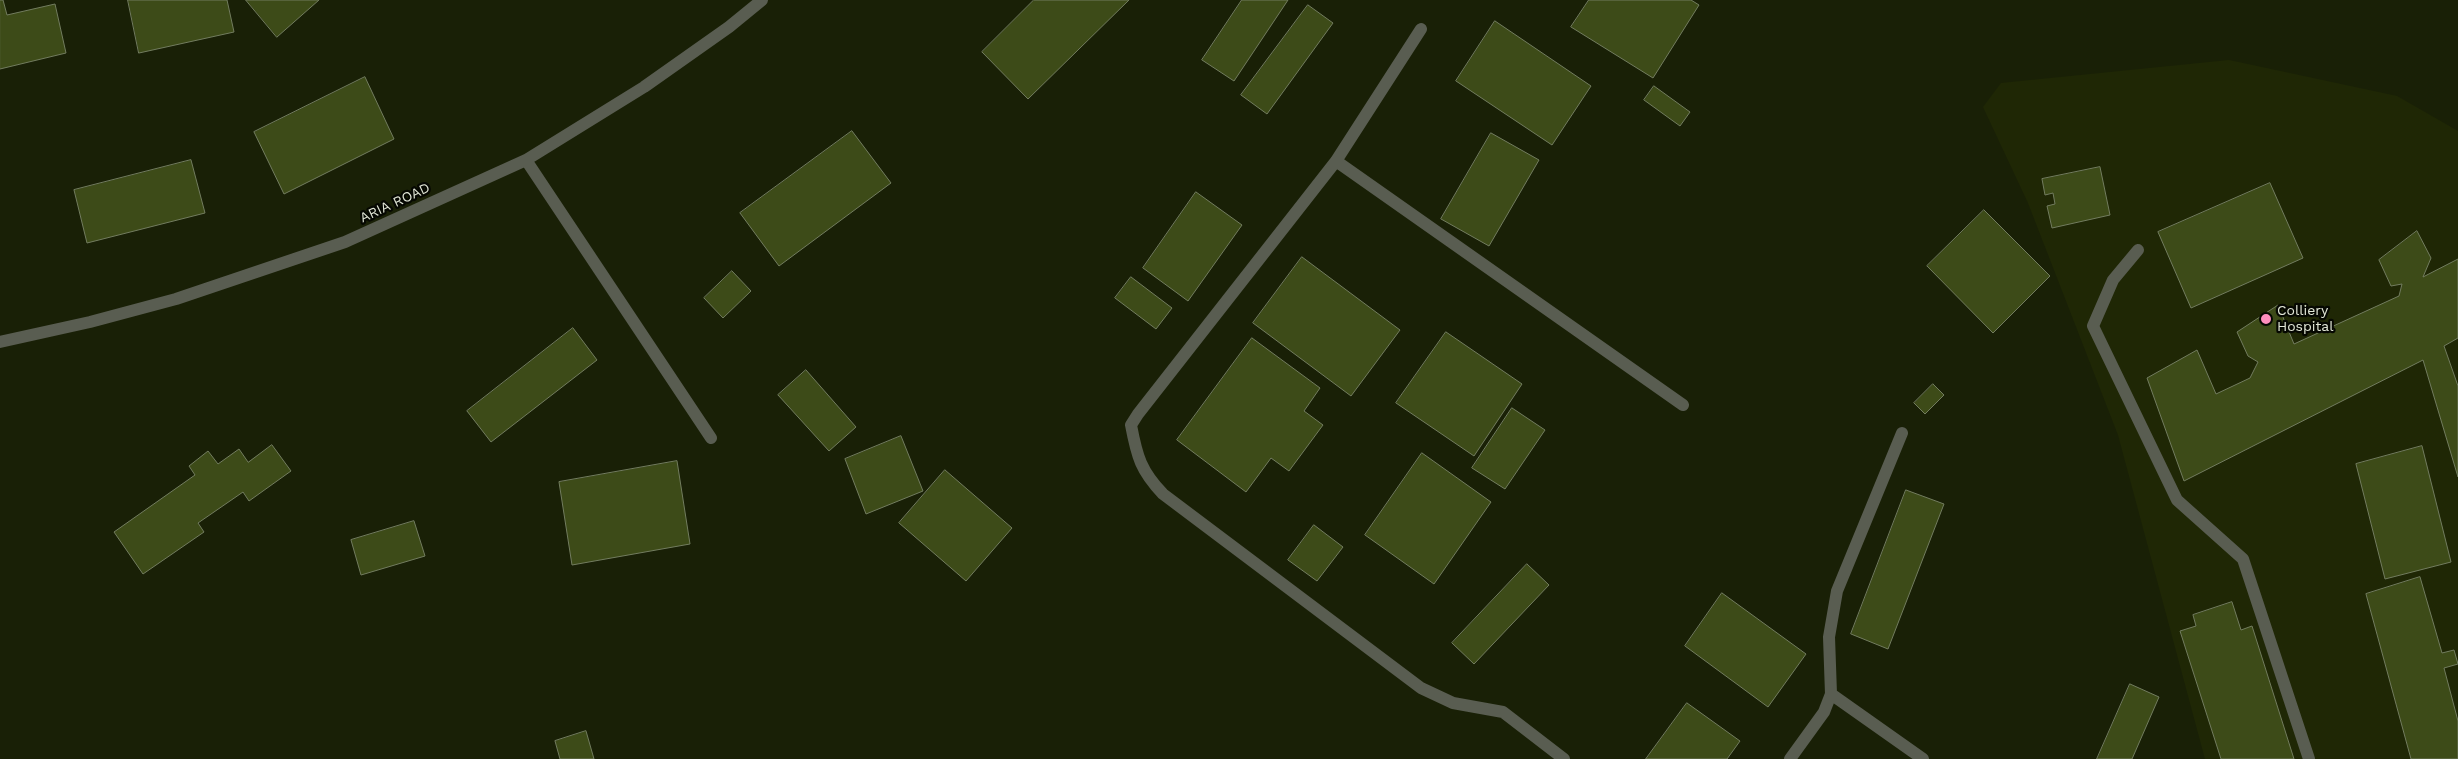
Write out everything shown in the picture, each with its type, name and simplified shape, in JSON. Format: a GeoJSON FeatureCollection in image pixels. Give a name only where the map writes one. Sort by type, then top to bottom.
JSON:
{"type":"FeatureCollection","features":[{"type":"Feature","properties":{"kind":"street","name":"ARIA ROAD"},"geometry":{"type":"LineString","coordinates":[[0,342],[90,322],[176,299],[345,242],[526,160],[644,86],[729,27],[762,0]]}},
{"type":"Feature","properties":{"kind":"street"},"geometry":{"type":"LineString","coordinates":[[1421,29],[1336,161],[1131,425],[1138,456],[1147,478],[1163,494],[1421,688],[1454,703],[1503,712],[1564,759]]}},
{"type":"Feature","properties":{"kind":"street"},"geometry":{"type":"LineString","coordinates":[[526,160],[711,438]]}},
{"type":"Feature","properties":{"kind":"street"},"geometry":{"type":"LineString","coordinates":[[1336,161],[1683,405]]}},
{"type":"Feature","properties":{"kind":"street"},"geometry":{"type":"LineString","coordinates":[[2138,250],[2113,280],[2093,326],[2177,500],[2243,559],[2310,759]]}},
{"type":"Feature","properties":{"kind":"street"},"geometry":{"type":"LineString","coordinates":[[1790,759],[1824,712],[1831,694],[1829,637],[1837,591],[1902,432]]}},
{"type":"Feature","properties":{"kind":"street"},"geometry":{"type":"LineString","coordinates":[[1831,694],[1923,759]]}},
{"type":"Feature","properties":{"kind":"shaded area","name":"Colliery Hospital"},"geometry":{"type":"Polygon","coordinates":[[[2229,60],[2397,96],[2458,131],[2458,759],[2205,759],[2118,435],[2028,203],[1983,107],[2001,83],[2229,60]]]}},
{"type":"Feature","properties":{"kind":"building"},"geometry":{"type":"Polygon","coordinates":[[[0,0],[3,0],[7,15],[55,4],[66,53],[0,69],[0,0]]]}},
{"type":"Feature","properties":{"kind":"building"},"geometry":{"type":"Polygon","coordinates":[[[128,0],[227,0],[234,32],[139,53],[128,0]]]}},
{"type":"Feature","properties":{"kind":"building"},"geometry":{"type":"Polygon","coordinates":[[[246,0],[319,0],[277,37],[246,0]]]}},
{"type":"Feature","properties":{"kind":"building"},"geometry":{"type":"Polygon","coordinates":[[[1034,0],[1129,0],[1028,99],[982,52],[1034,0]]]}},
{"type":"Feature","properties":{"kind":"building"},"geometry":{"type":"Polygon","coordinates":[[[1242,0],[1288,0],[1234,81],[1202,60],[1242,0]]]}},
{"type":"Feature","properties":{"kind":"building"},"geometry":{"type":"Polygon","coordinates":[[[1589,0],[1691,0],[1699,5],[1653,78],[1571,27],[1589,0]]]}},
{"type":"Feature","properties":{"kind":"building"},"geometry":{"type":"Polygon","coordinates":[[[1308,5],[1333,23],[1267,114],[1241,95],[1308,5]]]}},
{"type":"Feature","properties":{"kind":"building"},"geometry":{"type":"Polygon","coordinates":[[[1495,21],[1591,86],[1552,145],[1456,81],[1495,21]]]}},
{"type":"Feature","properties":{"kind":"building"},"geometry":{"type":"Polygon","coordinates":[[[365,77],[394,139],[284,194],[254,132],[365,77]]]}},
{"type":"Feature","properties":{"kind":"building"},"geometry":{"type":"Polygon","coordinates":[[[1654,86],[1690,112],[1680,126],[1644,100],[1654,86]]]}},
{"type":"Feature","properties":{"kind":"building"},"geometry":{"type":"Polygon","coordinates":[[[852,131],[891,183],[779,266],[740,213],[852,131]]]}},
{"type":"Feature","properties":{"kind":"building"},"geometry":{"type":"Polygon","coordinates":[[[1491,133],[1539,160],[1489,246],[1441,219],[1491,133]]]}},
{"type":"Feature","properties":{"kind":"building"},"geometry":{"type":"Polygon","coordinates":[[[191,160],[205,213],[87,243],[74,190],[191,160]]]}},
{"type":"Feature","properties":{"kind":"building"},"geometry":{"type":"Polygon","coordinates":[[[2100,167],[2110,215],[2052,228],[2047,206],[2055,204],[2053,193],[2045,195],[2042,179],[2100,167]]]}},
{"type":"Feature","properties":{"kind":"building"},"geometry":{"type":"Polygon","coordinates":[[[2270,183],[2303,258],[2191,308],[2158,232],[2270,183]]]}},
{"type":"Feature","properties":{"kind":"building"},"geometry":{"type":"Polygon","coordinates":[[[1196,192],[1242,225],[1188,301],[1143,268],[1196,192]]]}},
{"type":"Feature","properties":{"kind":"building"},"geometry":{"type":"Polygon","coordinates":[[[1984,210],[2050,276],[1993,333],[1927,266],[1984,210]]]}},
{"type":"Feature","properties":{"kind":"building"},"geometry":{"type":"Polygon","coordinates":[[[2417,231],[2431,258],[2423,277],[2458,259],[2458,338],[2444,346],[2458,386],[2458,477],[2423,360],[2184,481],[2147,378],[2197,350],[2216,394],[2250,378],[2258,362],[2248,356],[2237,332],[2278,305],[2294,344],[2399,296],[2402,284],[2391,286],[2379,260],[2417,231]]]}},
{"type":"Feature","properties":{"kind":"building"},"geometry":{"type":"Polygon","coordinates":[[[1302,257],[1400,330],[1351,396],[1253,323],[1302,257]]]}},
{"type":"Feature","properties":{"kind":"building"},"geometry":{"type":"Polygon","coordinates":[[[732,271],[751,291],[723,318],[704,298],[732,271]]]}},
{"type":"Feature","properties":{"kind":"building"},"geometry":{"type":"Polygon","coordinates":[[[1131,277],[1172,308],[1156,329],[1115,298],[1131,277]]]}},
{"type":"Feature","properties":{"kind":"building"},"geometry":{"type":"Polygon","coordinates":[[[573,328],[597,360],[491,442],[467,411],[573,328]]]}},
{"type":"Feature","properties":{"kind":"building"},"geometry":{"type":"Polygon","coordinates":[[[1446,332],[1522,384],[1474,456],[1396,403],[1446,332]]]}},
{"type":"Feature","properties":{"kind":"building"},"geometry":{"type":"Polygon","coordinates":[[[1252,338],[1320,388],[1304,411],[1323,425],[1289,471],[1271,458],[1246,492],[1177,440],[1252,338]]]}},
{"type":"Feature","properties":{"kind":"building"},"geometry":{"type":"Polygon","coordinates":[[[806,370],[856,427],[829,451],[778,395],[806,370]]]}},
{"type":"Feature","properties":{"kind":"building"},"geometry":{"type":"Polygon","coordinates":[[[1933,384],[1944,395],[1925,414],[1914,403],[1933,384]]]}},
{"type":"Feature","properties":{"kind":"building"},"geometry":{"type":"Polygon","coordinates":[[[1512,408],[1545,430],[1505,489],[1472,468],[1512,408]]]}},
{"type":"Feature","properties":{"kind":"building"},"geometry":{"type":"Polygon","coordinates":[[[901,436],[923,491],[866,514],[845,459],[901,436]]]}},
{"type":"Feature","properties":{"kind":"building"},"geometry":{"type":"Polygon","coordinates":[[[272,445],[291,471],[249,501],[243,492],[198,523],[204,532],[143,574],[114,532],[195,475],[189,466],[208,451],[218,464],[239,449],[248,462],[272,445]]]}},
{"type":"Feature","properties":{"kind":"building"},"geometry":{"type":"Polygon","coordinates":[[[2422,446],[2451,562],[2385,579],[2356,464],[2422,446]]]}},
{"type":"Feature","properties":{"kind":"building"},"geometry":{"type":"Polygon","coordinates":[[[1422,453],[1491,502],[1434,584],[1365,535],[1422,453]]]}},
{"type":"Feature","properties":{"kind":"building"},"geometry":{"type":"Polygon","coordinates":[[[677,461],[690,544],[572,565],[559,482],[677,461]]]}},
{"type":"Feature","properties":{"kind":"building"},"geometry":{"type":"Polygon","coordinates":[[[945,470],[1012,528],[966,581],[899,523],[945,470]]]}},
{"type":"Feature","properties":{"kind":"building"},"geometry":{"type":"Polygon","coordinates":[[[1906,490],[1944,504],[1888,649],[1851,634],[1906,490]]]}},
{"type":"Feature","properties":{"kind":"building"},"geometry":{"type":"Polygon","coordinates":[[[414,521],[425,556],[361,575],[351,540],[414,521]]]}},
{"type":"Feature","properties":{"kind":"building"},"geometry":{"type":"Polygon","coordinates":[[[1314,525],[1343,547],[1317,581],[1288,560],[1314,525]]]}},
{"type":"Feature","properties":{"kind":"building"},"geometry":{"type":"Polygon","coordinates":[[[1527,564],[1549,585],[1474,664],[1452,643],[1527,564]]]}},
{"type":"Feature","properties":{"kind":"building"},"geometry":{"type":"Polygon","coordinates":[[[2420,577],[2442,653],[2454,650],[2458,664],[2444,668],[2458,721],[2458,759],[2411,759],[2366,594],[2420,577]]]}},
{"type":"Feature","properties":{"kind":"building"},"geometry":{"type":"Polygon","coordinates":[[[1722,593],[1806,654],[1768,707],[1685,646],[1722,593]]]}},
{"type":"Feature","properties":{"kind":"building"},"geometry":{"type":"Polygon","coordinates":[[[2232,602],[2241,630],[2252,626],[2294,759],[2221,759],[2180,631],[2196,626],[2193,615],[2232,602]]]}},
{"type":"Feature","properties":{"kind":"building"},"geometry":{"type":"Polygon","coordinates":[[[2130,684],[2159,697],[2132,759],[2097,759],[2130,684]]]}},
{"type":"Feature","properties":{"kind":"building"},"geometry":{"type":"Polygon","coordinates":[[[1687,703],[1740,741],[1727,759],[1646,759],[1687,703]]]}},
{"type":"Feature","properties":{"kind":"building"},"geometry":{"type":"Polygon","coordinates":[[[586,731],[594,759],[560,759],[555,741],[586,731]]]}},
{"type":"Feature","properties":{"kind":"place","name":"Colliery Hospital"},"geometry":{"type":"Point","coordinates":[2266,319]}}]}
